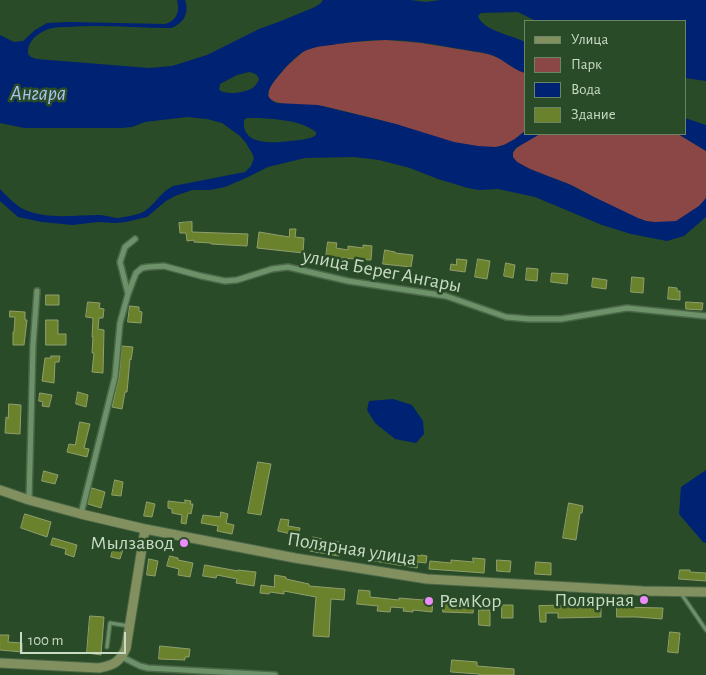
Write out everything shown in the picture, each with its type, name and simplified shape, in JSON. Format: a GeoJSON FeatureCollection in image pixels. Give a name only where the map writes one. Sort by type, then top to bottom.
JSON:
{"type":"FeatureCollection","features":[{"type":"Feature","properties":{"kind":"main road","name":"Полярная улица"},"geometry":{"type":"LineString","coordinates":[[0,490],[81,514],[145,529],[295,558],[426,579],[706,592]]}},
{"type":"Feature","properties":{"kind":"main road"},"geometry":{"type":"LineString","coordinates":[[0,663],[99,668],[117,662],[122,657],[126,648],[145,529]]}},
{"type":"Feature","properties":{"kind":"street"},"geometry":{"type":"LineString","coordinates":[[81,514],[115,377],[120,323],[128,294],[120,262],[125,247],[135,239]]}},
{"type":"Feature","properties":{"kind":"street","name":"улица Берег Ангары"},"geometry":{"type":"LineString","coordinates":[[128,294],[136,273],[142,268],[164,266],[225,281],[237,280],[272,269],[288,267],[348,281],[446,296],[506,317],[561,319],[627,308],[706,316]]}},
{"type":"Feature","properties":{"kind":"street"},"geometry":{"type":"LineString","coordinates":[[29,500],[33,345],[37,290]]}},
{"type":"Feature","properties":{"kind":"street"},"geometry":{"type":"LineString","coordinates":[[122,657],[148,668],[274,675]]}},
{"type":"Feature","properties":{"kind":"street"},"geometry":{"type":"LineString","coordinates":[[148,668],[151,675]]}},
{"type":"Feature","properties":{"kind":"lane"},"geometry":{"type":"LineString","coordinates":[[680,592],[706,630]]}},
{"type":"Feature","properties":{"kind":"lane"},"geometry":{"type":"LineString","coordinates":[[107,647],[110,623],[130,626]]}},
{"type":"Feature","properties":{"kind":"green space"},"geometry":{"type":"Polygon","coordinates":[[[386,40],[421,43],[488,54],[499,58],[524,73],[524,132],[503,145],[495,147],[470,146],[327,107],[279,103],[268,97],[272,84],[287,66],[304,51],[319,46],[386,40]]]}},
{"type":"Feature","properties":{"kind":"green space"},"geometry":{"type":"Polygon","coordinates":[[[538,135],[680,135],[706,151],[706,197],[699,206],[677,221],[649,222],[619,210],[564,182],[521,165],[513,157],[513,154],[523,144],[538,135]]]}},
{"type":"Feature","properties":{"kind":"water","name":"Ангара"},"geometry":{"type":"Polygon","coordinates":[[[177,0],[185,0],[186,14],[179,24],[171,28],[93,26],[53,28],[35,37],[30,43],[28,54],[37,59],[149,68],[172,66],[207,55],[259,29],[315,7],[323,0],[410,0],[426,2],[440,0],[706,0],[706,81],[686,78],[686,20],[534,20],[518,12],[481,13],[478,16],[481,21],[492,29],[524,42],[524,73],[502,60],[480,52],[412,41],[386,40],[343,43],[302,52],[281,73],[270,88],[268,95],[276,103],[318,105],[396,124],[454,142],[478,146],[496,147],[504,145],[524,132],[524,135],[538,135],[516,148],[513,152],[513,157],[517,162],[571,185],[646,221],[676,221],[699,206],[706,198],[706,217],[684,236],[667,241],[631,234],[602,225],[535,197],[498,189],[479,190],[468,188],[410,168],[379,160],[354,157],[305,158],[268,167],[225,187],[210,190],[192,190],[175,196],[147,217],[126,222],[98,222],[72,225],[18,217],[0,201],[0,189],[23,209],[41,215],[99,215],[119,218],[145,211],[164,192],[173,186],[245,172],[251,166],[254,158],[253,155],[240,136],[222,123],[207,119],[187,117],[145,122],[132,127],[121,128],[24,128],[0,123],[0,35],[14,42],[23,41],[35,30],[47,23],[165,24],[172,21],[178,12],[177,0]],[[249,72],[237,75],[220,84],[219,90],[226,93],[244,92],[256,85],[259,80],[254,73],[249,72]],[[247,118],[244,120],[244,128],[253,139],[267,142],[300,140],[316,135],[316,132],[301,124],[273,119],[247,118]]]}},
{"type":"Feature","properties":{"kind":"water"},"geometry":{"type":"Polygon","coordinates":[[[686,118],[706,125],[706,151],[680,135],[686,135],[686,118]]]}},
{"type":"Feature","properties":{"kind":"water"},"geometry":{"type":"Polygon","coordinates":[[[393,399],[412,405],[423,421],[424,434],[416,443],[395,439],[375,423],[367,410],[369,401],[393,399]]]}},
{"type":"Feature","properties":{"kind":"water"},"geometry":{"type":"Polygon","coordinates":[[[706,470],[706,543],[703,542],[679,514],[681,487],[706,470]]]}},
{"type":"Feature","properties":{"kind":"building"},"geometry":{"type":"Polygon","coordinates":[[[192,222],[192,232],[248,234],[247,246],[211,244],[194,242],[194,240],[187,241],[186,233],[180,233],[179,223],[192,222]]]}},
{"type":"Feature","properties":{"kind":"building"},"geometry":{"type":"Polygon","coordinates":[[[290,229],[296,229],[295,237],[304,238],[303,253],[257,248],[259,232],[289,237],[290,229]]]}},
{"type":"Feature","properties":{"kind":"building"},"geometry":{"type":"Polygon","coordinates":[[[328,242],[337,243],[336,248],[348,250],[348,246],[363,248],[363,245],[372,246],[371,260],[326,257],[328,242]]]}},
{"type":"Feature","properties":{"kind":"building"},"geometry":{"type":"Polygon","coordinates":[[[385,250],[413,255],[411,267],[383,264],[385,250]]]}},
{"type":"Feature","properties":{"kind":"building"},"geometry":{"type":"Polygon","coordinates":[[[457,259],[467,260],[465,272],[450,270],[451,264],[456,265],[457,259]]]}},
{"type":"Feature","properties":{"kind":"building"},"geometry":{"type":"Polygon","coordinates":[[[478,259],[490,261],[487,279],[475,277],[478,259]]]}},
{"type":"Feature","properties":{"kind":"building"},"geometry":{"type":"Polygon","coordinates":[[[506,263],[515,265],[513,278],[504,276],[506,263]]]}},
{"type":"Feature","properties":{"kind":"building"},"geometry":{"type":"Polygon","coordinates":[[[527,268],[538,269],[537,281],[526,280],[527,268]]]}},
{"type":"Feature","properties":{"kind":"building"},"geometry":{"type":"Polygon","coordinates":[[[552,273],[568,274],[567,284],[551,282],[552,273]]]}},
{"type":"Feature","properties":{"kind":"building"},"geometry":{"type":"Polygon","coordinates":[[[632,277],[644,278],[643,293],[631,292],[632,277]]]}},
{"type":"Feature","properties":{"kind":"building"},"geometry":{"type":"Polygon","coordinates":[[[593,278],[607,280],[606,289],[592,287],[593,278]]]}},
{"type":"Feature","properties":{"kind":"building"},"geometry":{"type":"Polygon","coordinates":[[[669,287],[677,288],[677,291],[680,291],[680,300],[668,299],[669,287]]]}},
{"type":"Feature","properties":{"kind":"building"},"geometry":{"type":"Polygon","coordinates":[[[46,295],[59,295],[59,305],[46,305],[46,295]]]}},
{"type":"Feature","properties":{"kind":"building"},"geometry":{"type":"Polygon","coordinates":[[[88,302],[100,303],[99,308],[104,309],[103,318],[99,318],[98,329],[104,330],[103,373],[92,372],[94,353],[92,353],[93,318],[86,317],[88,302]]]}},
{"type":"Feature","properties":{"kind":"building"},"geometry":{"type":"Polygon","coordinates":[[[686,302],[703,303],[702,310],[686,309],[686,302]]]}},
{"type":"Feature","properties":{"kind":"building"},"geometry":{"type":"Polygon","coordinates":[[[130,306],[139,307],[139,311],[142,312],[141,323],[128,322],[130,306]]]}},
{"type":"Feature","properties":{"kind":"building"},"geometry":{"type":"Polygon","coordinates":[[[10,311],[25,312],[25,320],[27,320],[24,345],[13,345],[15,317],[10,317],[10,311]]]}},
{"type":"Feature","properties":{"kind":"building"},"geometry":{"type":"Polygon","coordinates":[[[46,320],[58,320],[58,334],[66,334],[66,345],[46,345],[46,320]]]}},
{"type":"Feature","properties":{"kind":"building"},"geometry":{"type":"Polygon","coordinates":[[[122,346],[133,347],[127,392],[125,392],[122,409],[112,407],[119,377],[122,346]]]}},
{"type":"Feature","properties":{"kind":"building"},"geometry":{"type":"Polygon","coordinates":[[[51,356],[60,356],[59,362],[55,362],[54,383],[42,381],[45,358],[51,358],[51,356]]]}},
{"type":"Feature","properties":{"kind":"building"},"geometry":{"type":"Polygon","coordinates":[[[78,392],[88,395],[86,407],[76,404],[78,392]]]}},
{"type":"Feature","properties":{"kind":"building"},"geometry":{"type":"Polygon","coordinates":[[[40,393],[52,395],[49,407],[42,406],[43,402],[39,401],[40,393]]]}},
{"type":"Feature","properties":{"kind":"building"},"geometry":{"type":"Polygon","coordinates":[[[9,404],[21,405],[20,434],[5,433],[9,404]]]}},
{"type":"Feature","properties":{"kind":"building"},"geometry":{"type":"Polygon","coordinates":[[[80,422],[90,424],[84,448],[89,449],[87,457],[67,452],[69,444],[75,445],[80,422]]]}},
{"type":"Feature","properties":{"kind":"building"},"geometry":{"type":"Polygon","coordinates":[[[258,462],[271,464],[261,515],[248,513],[258,462]]]}},
{"type":"Feature","properties":{"kind":"building"},"geometry":{"type":"Polygon","coordinates":[[[44,471],[58,475],[55,484],[42,481],[44,471]]]}},
{"type":"Feature","properties":{"kind":"building"},"geometry":{"type":"Polygon","coordinates":[[[115,480],[123,482],[121,496],[112,495],[115,480]]]}},
{"type":"Feature","properties":{"kind":"building"},"geometry":{"type":"Polygon","coordinates":[[[92,488],[105,492],[101,508],[88,504],[92,488]]]}},
{"type":"Feature","properties":{"kind":"building"},"geometry":{"type":"Polygon","coordinates":[[[185,500],[191,501],[190,504],[193,504],[191,514],[188,513],[186,524],[181,523],[182,515],[172,513],[172,509],[168,508],[168,501],[185,503],[185,500]]]}},
{"type":"Feature","properties":{"kind":"building"},"geometry":{"type":"Polygon","coordinates":[[[147,502],[155,504],[152,517],[144,516],[147,502]]]}},
{"type":"Feature","properties":{"kind":"building"},"geometry":{"type":"Polygon","coordinates":[[[569,503],[583,506],[582,513],[580,513],[576,540],[563,538],[569,503]]]}},
{"type":"Feature","properties":{"kind":"building"},"geometry":{"type":"Polygon","coordinates":[[[221,512],[228,514],[226,523],[234,525],[232,534],[217,531],[218,526],[201,523],[203,515],[220,517],[221,512]]]}},
{"type":"Feature","properties":{"kind":"building"},"geometry":{"type":"Polygon","coordinates":[[[25,514],[51,522],[47,537],[21,528],[25,514]]]}},
{"type":"Feature","properties":{"kind":"building"},"geometry":{"type":"Polygon","coordinates":[[[281,519],[289,520],[288,526],[300,528],[298,538],[278,531],[281,519]]]}},
{"type":"Feature","properties":{"kind":"building"},"geometry":{"type":"Polygon","coordinates":[[[313,537],[322,539],[321,545],[334,548],[335,541],[342,543],[339,556],[310,551],[313,537]]]}},
{"type":"Feature","properties":{"kind":"building"},"geometry":{"type":"Polygon","coordinates":[[[53,538],[77,545],[74,557],[65,554],[66,549],[51,545],[53,538]]]}},
{"type":"Feature","properties":{"kind":"building"},"geometry":{"type":"Polygon","coordinates":[[[115,543],[124,546],[120,559],[111,557],[115,543]]]}},
{"type":"Feature","properties":{"kind":"building"},"geometry":{"type":"Polygon","coordinates":[[[376,549],[427,556],[426,563],[418,562],[417,568],[374,561],[376,549]]]}},
{"type":"Feature","properties":{"kind":"building"},"geometry":{"type":"Polygon","coordinates":[[[170,556],[193,563],[190,577],[178,575],[179,569],[167,566],[170,556]]]}},
{"type":"Feature","properties":{"kind":"building"},"geometry":{"type":"Polygon","coordinates":[[[473,558],[485,559],[484,573],[429,569],[430,561],[451,563],[451,560],[473,562],[473,558]]]}},
{"type":"Feature","properties":{"kind":"building"},"geometry":{"type":"Polygon","coordinates":[[[149,559],[158,561],[155,576],[147,575],[149,559]]]}},
{"type":"Feature","properties":{"kind":"building"},"geometry":{"type":"Polygon","coordinates":[[[497,560],[511,561],[510,572],[497,571],[497,560]]]}},
{"type":"Feature","properties":{"kind":"building"},"geometry":{"type":"Polygon","coordinates":[[[536,562],[551,563],[551,575],[535,574],[536,562]]]}},
{"type":"Feature","properties":{"kind":"building"},"geometry":{"type":"Polygon","coordinates":[[[205,565],[256,572],[254,586],[236,583],[237,579],[217,575],[216,578],[203,576],[205,565]]]}},
{"type":"Feature","properties":{"kind":"building"},"geometry":{"type":"Polygon","coordinates":[[[680,570],[706,573],[706,581],[679,579],[680,570]]]}},
{"type":"Feature","properties":{"kind":"building"},"geometry":{"type":"Polygon","coordinates":[[[275,575],[309,584],[309,586],[345,589],[344,600],[331,599],[329,637],[313,636],[316,597],[284,591],[284,594],[260,593],[261,585],[274,587],[275,575]]]}},
{"type":"Feature","properties":{"kind":"building"},"geometry":{"type":"Polygon","coordinates":[[[359,590],[370,591],[370,597],[399,600],[399,598],[433,600],[432,612],[403,611],[404,608],[391,607],[390,612],[377,611],[378,606],[357,604],[359,590]]]}},
{"type":"Feature","properties":{"kind":"building"},"geometry":{"type":"Polygon","coordinates":[[[443,601],[474,603],[473,613],[443,612],[443,601]]]}},
{"type":"Feature","properties":{"kind":"building"},"geometry":{"type":"Polygon","coordinates":[[[502,605],[513,605],[513,618],[502,618],[502,605]]]}},
{"type":"Feature","properties":{"kind":"building"},"geometry":{"type":"Polygon","coordinates":[[[582,605],[582,608],[601,607],[601,617],[558,618],[558,613],[546,613],[546,622],[540,622],[539,606],[582,605]]]}},
{"type":"Feature","properties":{"kind":"building"},"geometry":{"type":"Polygon","coordinates":[[[617,607],[663,608],[662,619],[617,617],[617,607]]]}},
{"type":"Feature","properties":{"kind":"building"},"geometry":{"type":"Polygon","coordinates":[[[479,610],[490,610],[490,626],[479,625],[479,610]]]}},
{"type":"Feature","properties":{"kind":"building"},"geometry":{"type":"Polygon","coordinates":[[[90,616],[104,617],[101,655],[87,653],[90,616]]]}},
{"type":"Feature","properties":{"kind":"building"},"geometry":{"type":"Polygon","coordinates":[[[670,632],[680,633],[678,653],[668,652],[670,632]]]}},
{"type":"Feature","properties":{"kind":"building"},"geometry":{"type":"Polygon","coordinates":[[[0,635],[9,635],[8,642],[22,643],[22,652],[0,650],[0,635]]]}},
{"type":"Feature","properties":{"kind":"building"},"geometry":{"type":"Polygon","coordinates":[[[160,646],[190,649],[189,657],[185,657],[185,660],[159,659],[160,646]]]}},
{"type":"Feature","properties":{"kind":"building"},"geometry":{"type":"Polygon","coordinates":[[[452,660],[477,662],[477,666],[514,669],[514,675],[479,675],[451,672],[452,660]]]}},
{"type":"Feature","properties":{"kind":"place","name":"Мылзавод"},"geometry":{"type":"Point","coordinates":[184,543]}},
{"type":"Feature","properties":{"kind":"place","name":"Полярная"},"geometry":{"type":"Point","coordinates":[644,600]}},
{"type":"Feature","properties":{"kind":"place","name":"РемКор"},"geometry":{"type":"Point","coordinates":[429,601]}}]}
